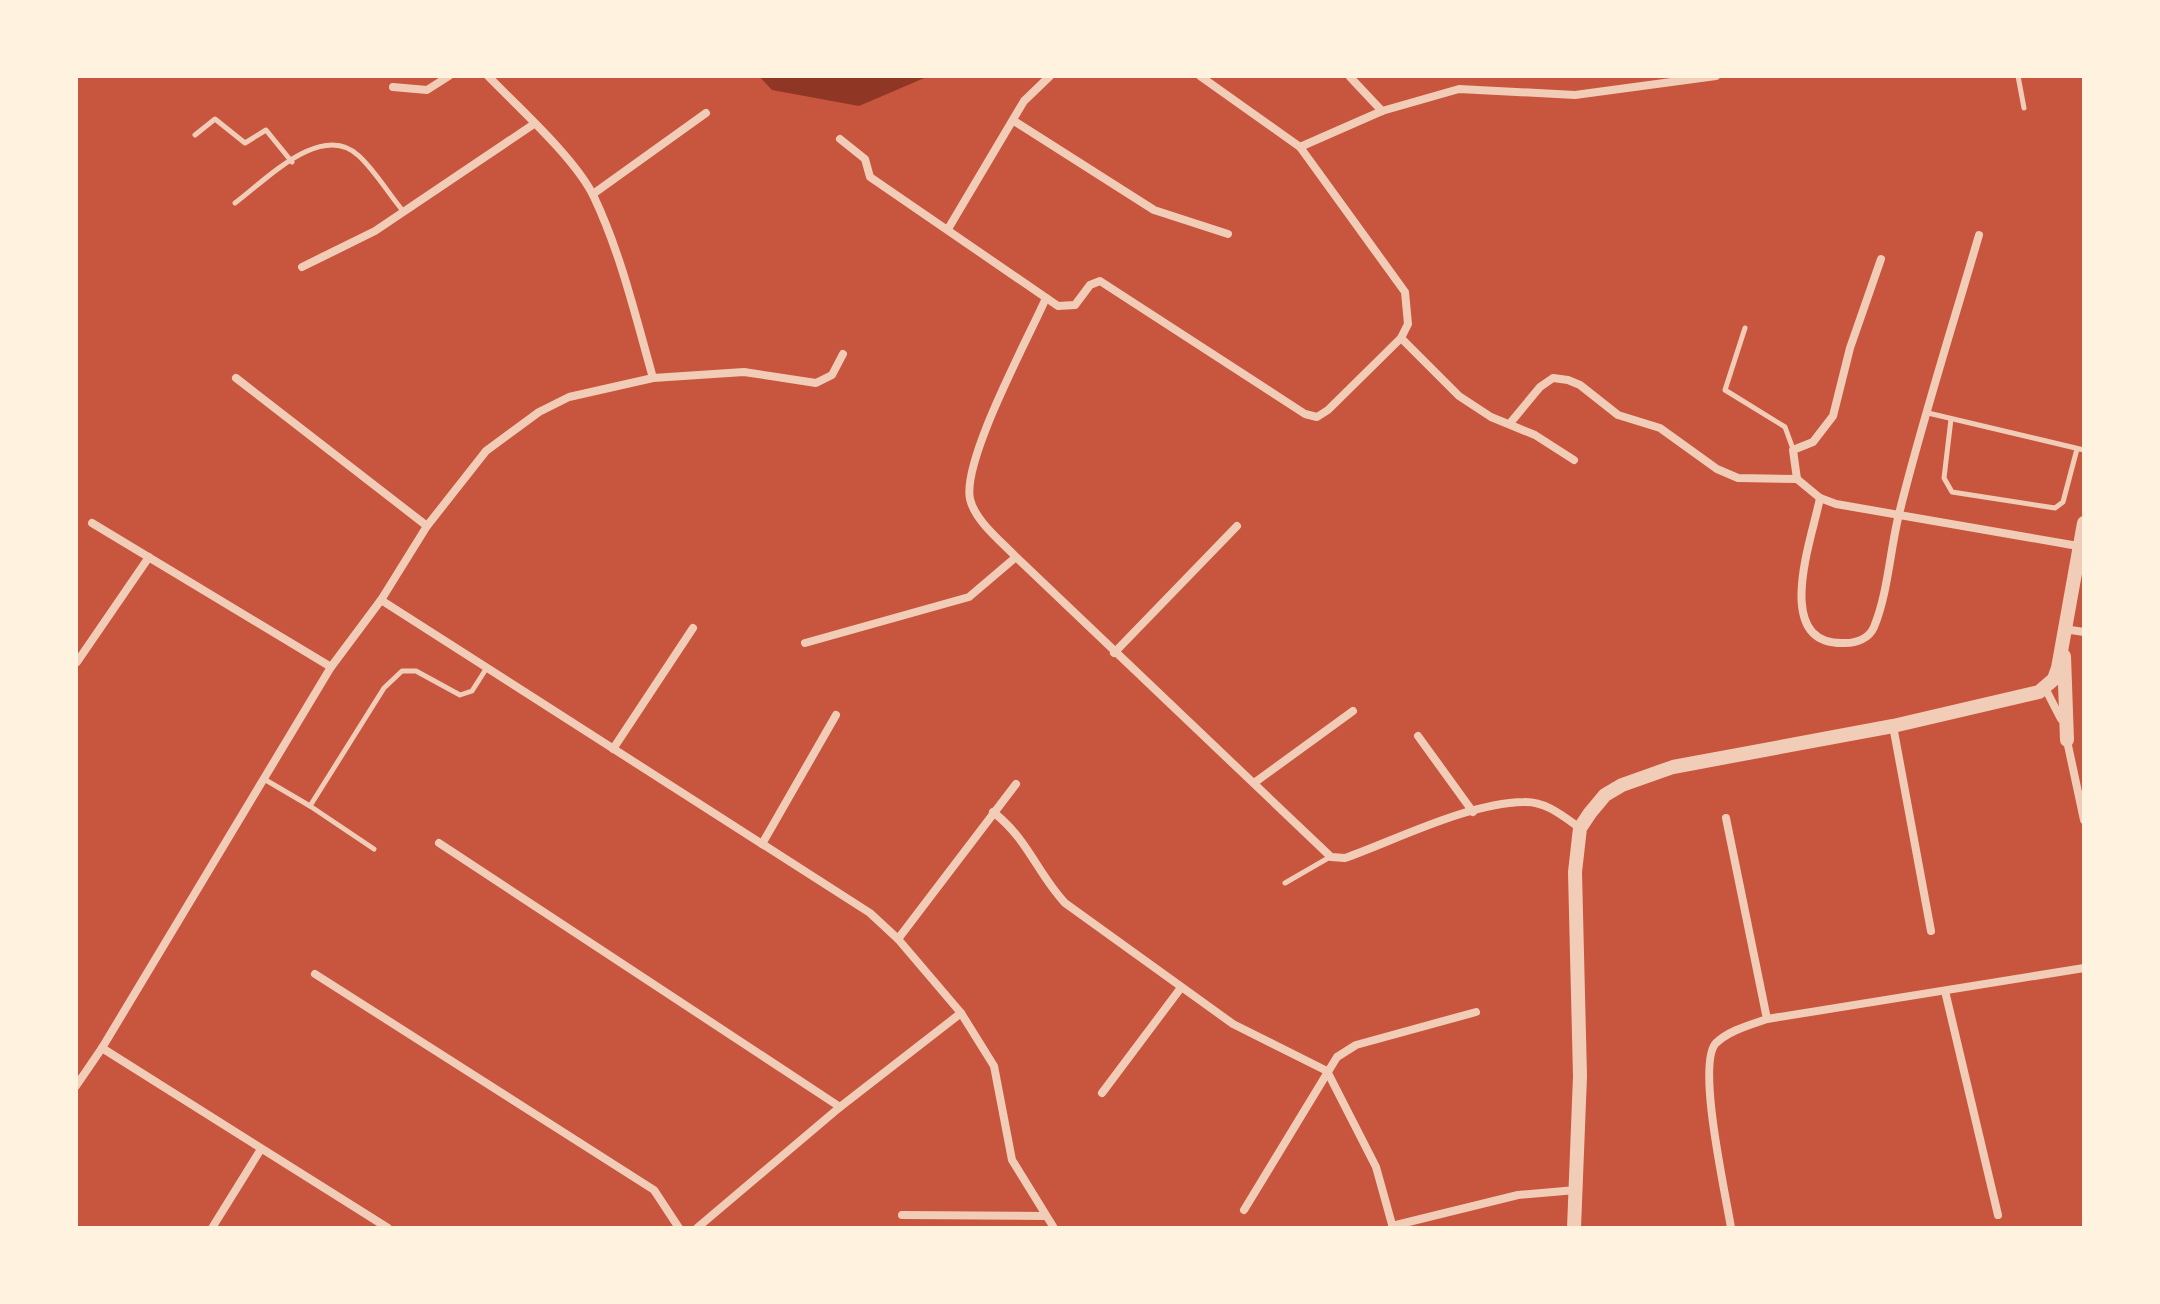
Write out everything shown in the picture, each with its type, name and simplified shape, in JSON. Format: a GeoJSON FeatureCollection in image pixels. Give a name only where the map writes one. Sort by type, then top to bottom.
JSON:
{"type":"FeatureCollection","features":[{"type":"Feature","properties":{"kind":"street"},"geometry":{"type":"LineString","coordinates":[[393,87],[427,90],[449,76]]}},
{"type":"Feature","properties":{"kind":"street"},"geometry":{"type":"LineString","coordinates":[[489,76],[593,194],[630,296],[653,378]]}},
{"type":"Feature","properties":{"kind":"street"},"geometry":{"type":"LineString","coordinates":[[948,229],[1024,101],[1050,76]]}},
{"type":"Feature","properties":{"kind":"street"},"geometry":{"type":"LineString","coordinates":[[840,139],[865,159],[870,177],[1058,306],[1071,307],[1080,301],[1090,285],[1100,281],[1230,367],[1305,414],[1317,417],[1401,338],[1408,324],[1405,292],[1300,147],[1200,76]]}},
{"type":"Feature","properties":{"kind":"street"},"geometry":{"type":"LineString","coordinates":[[1459,89],[1460,76]]}},
{"type":"Feature","properties":{"kind":"street"},"geometry":{"type":"LineString","coordinates":[[1300,147],[1382,111],[1459,89],[1575,95],[1716,76]]}},
{"type":"Feature","properties":{"kind":"street"},"geometry":{"type":"LineString","coordinates":[[1350,77],[1382,111]]}},
{"type":"Feature","properties":{"kind":"street"},"geometry":{"type":"LineString","coordinates":[[593,194],[706,113]]}},
{"type":"Feature","properties":{"kind":"street"},"geometry":{"type":"LineString","coordinates":[[1014,121],[1154,210],[1228,234]]}},
{"type":"Feature","properties":{"kind":"street"},"geometry":{"type":"LineString","coordinates":[[302,267],[375,231],[534,124]]}},
{"type":"Feature","properties":{"kind":"street"},"geometry":{"type":"LineString","coordinates":[[1820,498],[1800,602],[1802,621],[1812,633],[1833,644],[1858,643],[1874,630],[1899,514],[1979,235]]}},
{"type":"Feature","properties":{"kind":"street"},"geometry":{"type":"LineString","coordinates":[[1797,479],[1793,450],[1813,442],[1833,416],[1850,348],[1881,259]]}},
{"type":"Feature","properties":{"kind":"street"},"geometry":{"type":"LineString","coordinates":[[1046,298],[982,442],[970,487],[970,501],[978,515],[1016,557],[1331,857],[1345,858],[1473,812],[1525,802],[1554,810],[1580,828]]}},
{"type":"Feature","properties":{"kind":"street"},"geometry":{"type":"LineString","coordinates":[[1401,338],[1459,396],[1491,417],[1511,422],[1574,460]]}},
{"type":"Feature","properties":{"kind":"street"},"geometry":{"type":"LineString","coordinates":[[76,1086],[102,1048],[331,667],[381,600],[427,526],[486,451],[539,412],[569,397],[653,378],[744,372],[816,383],[832,375],[843,354]]}},
{"type":"Feature","properties":{"kind":"street"},"geometry":{"type":"LineString","coordinates":[[236,378],[427,526]]}},
{"type":"Feature","properties":{"kind":"street"},"geometry":{"type":"LineString","coordinates":[[1511,422],[1540,387],[1553,378],[1568,380],[1618,415],[1660,428],[1717,469],[1738,478],[1797,479],[1820,498],[2078,546]]}},
{"type":"Feature","properties":{"kind":"street"},"geometry":{"type":"LineString","coordinates":[[92,523],[331,667]]}},
{"type":"Feature","properties":{"kind":"street"},"geometry":{"type":"LineString","coordinates":[[1574,1228],[1580,1076],[1575,872],[1580,828],[1605,795],[1641,776],[1673,767],[2003,703],[2045,688],[2054,679],[2084,523]]}},
{"type":"Feature","properties":{"kind":"street"},"geometry":{"type":"LineString","coordinates":[[1114,653],[1237,526]]}},
{"type":"Feature","properties":{"kind":"street"},"geometry":{"type":"LineString","coordinates":[[77,662],[149,557]]}},
{"type":"Feature","properties":{"kind":"street"},"geometry":{"type":"LineString","coordinates":[[805,643],[969,597],[1016,557]]}},
{"type":"Feature","properties":{"kind":"street"},"geometry":{"type":"LineString","coordinates":[[381,600],[870,913],[898,939],[961,1013],[994,1066],[1003,1098],[1003,1129],[1012,1160],[1054,1228]]}},
{"type":"Feature","properties":{"kind":"street"},"geometry":{"type":"LineString","coordinates":[[613,749],[693,628]]}},
{"type":"Feature","properties":{"kind":"street"},"geometry":{"type":"LineString","coordinates":[[2063,636],[2084,632]]}},
{"type":"Feature","properties":{"kind":"street"},"geometry":{"type":"LineString","coordinates":[[2063,636],[2067,740]]}},
{"type":"Feature","properties":{"kind":"street"},"geometry":{"type":"LineString","coordinates":[[2045,688],[2057,706],[2084,820]]}},
{"type":"Feature","properties":{"kind":"street"},"geometry":{"type":"LineString","coordinates":[[1254,783],[1353,711]]}},
{"type":"Feature","properties":{"kind":"street"},"geometry":{"type":"LineString","coordinates":[[762,844],[836,715]]}},
{"type":"Feature","properties":{"kind":"street"},"geometry":{"type":"LineString","coordinates":[[1893,726],[1931,931]]}},
{"type":"Feature","properties":{"kind":"street"},"geometry":{"type":"LineString","coordinates":[[1418,736],[1473,812]]}},
{"type":"Feature","properties":{"kind":"street"},"geometry":{"type":"LineString","coordinates":[[898,939],[1016,784]]}},
{"type":"Feature","properties":{"kind":"street"},"geometry":{"type":"LineString","coordinates":[[993,812],[1021,837],[1051,887],[1065,903],[1180,989],[1233,1024],[1327,1071],[1376,1167],[1393,1227],[1518,1195],[1576,1190]]}},
{"type":"Feature","properties":{"kind":"street"},"geometry":{"type":"LineString","coordinates":[[1726,818],[1767,1019]]}},
{"type":"Feature","properties":{"kind":"street"},"geometry":{"type":"LineString","coordinates":[[439,843],[840,1107]]}},
{"type":"Feature","properties":{"kind":"street"},"geometry":{"type":"LineString","coordinates":[[1731,1228],[1707,1062],[1715,1045],[1735,1030],[1767,1019],[2084,968]]}},
{"type":"Feature","properties":{"kind":"street"},"geometry":{"type":"LineString","coordinates":[[315,974],[654,1190],[679,1228]]}},
{"type":"Feature","properties":{"kind":"street"},"geometry":{"type":"LineString","coordinates":[[1102,1093],[1180,989]]}},
{"type":"Feature","properties":{"kind":"street"},"geometry":{"type":"LineString","coordinates":[[1945,991],[1998,1215]]}},
{"type":"Feature","properties":{"kind":"street"},"geometry":{"type":"LineString","coordinates":[[1244,1210],[1337,1057],[1356,1045],[1476,1012]]}},
{"type":"Feature","properties":{"kind":"street"},"geometry":{"type":"LineString","coordinates":[[697,1228],[840,1107],[961,1013]]}},
{"type":"Feature","properties":{"kind":"street"},"geometry":{"type":"LineString","coordinates":[[102,1048],[388,1228]]}},
{"type":"Feature","properties":{"kind":"street"},"geometry":{"type":"LineString","coordinates":[[212,1228],[261,1149]]}},
{"type":"Feature","properties":{"kind":"street"},"geometry":{"type":"LineString","coordinates":[[902,1215],[1045,1216]]}},
{"type":"Feature","properties":{"kind":"lane"},"geometry":{"type":"LineString","coordinates":[[2018,76],[2024,108]]}},
{"type":"Feature","properties":{"kind":"lane"},"geometry":{"type":"LineString","coordinates":[[195,135],[215,119],[245,143],[266,130],[292,162]]}},
{"type":"Feature","properties":{"kind":"lane"},"geometry":{"type":"LineString","coordinates":[[235,203],[292,162],[323,144],[335,143],[359,155],[403,211]]}},
{"type":"Feature","properties":{"kind":"lane"},"geometry":{"type":"LineString","coordinates":[[1745,328],[1725,390],[1785,427],[1793,450]]}},
{"type":"Feature","properties":{"kind":"lane"},"geometry":{"type":"LineString","coordinates":[[1928,413],[2081,450],[2063,502],[2055,508],[1952,492],[1944,478],[1951,419]]}},
{"type":"Feature","properties":{"kind":"lane"},"geometry":{"type":"LineString","coordinates":[[310,806],[384,688],[402,671],[416,671],[460,695],[472,691],[486,669]]}},
{"type":"Feature","properties":{"kind":"lane"},"geometry":{"type":"LineString","coordinates":[[264,779],[374,849]]}},
{"type":"Feature","properties":{"kind":"lane"},"geometry":{"type":"LineString","coordinates":[[1285,883],[1331,857]]}},
{"type":"Feature","properties":{"kind":"shaded area"},"geometry":{"type":"Polygon","coordinates":[[[759,76],[929,76],[859,106],[772,90],[759,76]]]}}]}
